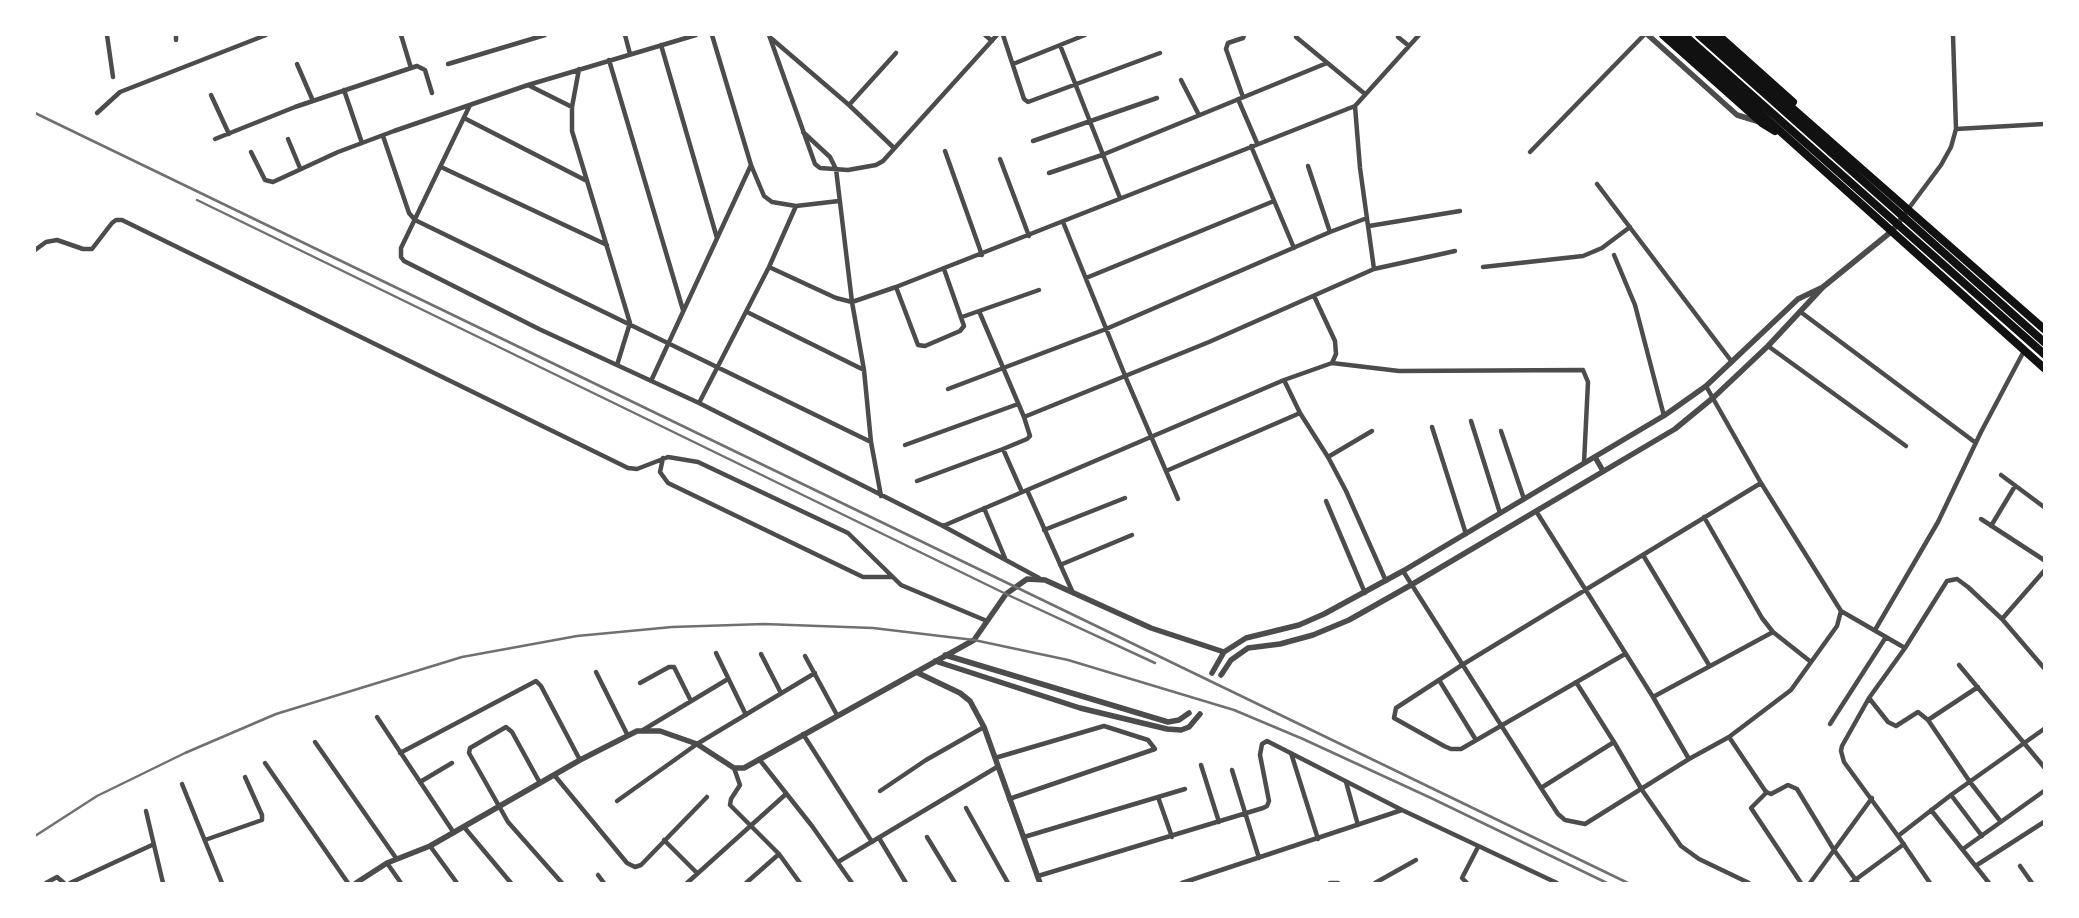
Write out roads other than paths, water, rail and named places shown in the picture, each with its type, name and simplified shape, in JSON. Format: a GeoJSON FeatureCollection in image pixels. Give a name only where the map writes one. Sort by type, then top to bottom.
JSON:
{"type":"FeatureCollection","features":[{"type":"Feature","properties":{"kind":"highway"},"geometry":{"type":"LineString","coordinates":[[1663,35],[1762,123],[1792,142]]}},
{"type":"Feature","properties":{"kind":"highway"},"geometry":{"type":"LineString","coordinates":[[1673,35],[2044,368]]}},
{"type":"Feature","properties":{"kind":"highway"},"geometry":{"type":"LineString","coordinates":[[1684,35],[2044,354]]}},
{"type":"Feature","properties":{"kind":"highway"},"geometry":{"type":"LineString","coordinates":[[1698,35],[2044,342]]}},
{"type":"Feature","properties":{"kind":"highway"},"geometry":{"type":"LineString","coordinates":[[1709,35],[1909,208],[2044,329]]}},
{"type":"Feature","properties":{"kind":"highway"},"geometry":{"type":"LineString","coordinates":[[1718,35],[1785,95],[1816,128]]}},
{"type":"Feature","properties":{"kind":"street"},"geometry":{"type":"LineString","coordinates":[[107,35],[113,77]]}},
{"type":"Feature","properties":{"kind":"street"},"geometry":{"type":"LineString","coordinates":[[97,113],[120,92],[266,35]]}},
{"type":"Feature","properties":{"kind":"street"},"geometry":{"type":"LineString","coordinates":[[401,35],[410,68]]}},
{"type":"Feature","properties":{"kind":"street"},"geometry":{"type":"LineString","coordinates":[[448,64],[545,35]]}},
{"type":"Feature","properties":{"kind":"street"},"geometry":{"type":"LineString","coordinates":[[625,35],[630,54]]}},
{"type":"Feature","properties":{"kind":"street"},"geometry":{"type":"LineString","coordinates":[[251,152],[267,182],[272,182],[300,168],[362,143],[470,105],[528,85],[696,35]]}},
{"type":"Feature","properties":{"kind":"street"},"geometry":{"type":"LineString","coordinates":[[712,35],[751,165],[761,191],[767,200],[796,206],[840,201]]}},
{"type":"Feature","properties":{"kind":"street"},"geometry":{"type":"LineString","coordinates":[[985,35],[992,41]]}},
{"type":"Feature","properties":{"kind":"street"},"geometry":{"type":"LineString","coordinates":[[770,37],[803,132],[818,167],[858,169],[876,165],[894,148],[997,35]]}},
{"type":"Feature","properties":{"kind":"street"},"geometry":{"type":"LineString","coordinates":[[1003,35],[1024,99],[1028,102],[1160,53]]}},
{"type":"Feature","properties":{"kind":"street"},"geometry":{"type":"LineString","coordinates":[[1013,64],[1085,35]]}},
{"type":"Feature","properties":{"kind":"street"},"geometry":{"type":"LineString","coordinates":[[1244,35],[1243,38],[1228,43],[1226,49],[1257,143]]}},
{"type":"Feature","properties":{"kind":"street"},"geometry":{"type":"LineString","coordinates":[[769,267],[836,298],[852,302],[896,287],[982,255],[1257,143],[1356,106],[1419,35]]}},
{"type":"Feature","properties":{"kind":"street"},"geometry":{"type":"LineString","coordinates":[[1530,152],[1646,35],[1738,115],[1762,123]]}},
{"type":"Feature","properties":{"kind":"street"},"geometry":{"type":"LineString","coordinates":[[1221,675],[1231,660],[1248,648],[1280,644],[1313,636],[1411,586],[1675,429],[1714,396],[1802,313],[1823,287],[1892,231],[1941,165],[1951,147],[1956,129],[1953,35]]}},
{"type":"Feature","properties":{"kind":"street"},"geometry":{"type":"LineString","coordinates":[[1398,36],[1409,46]]}},
{"type":"Feature","properties":{"kind":"street"},"geometry":{"type":"LineString","coordinates":[[770,37],[849,105],[894,148]]}},
{"type":"Feature","properties":{"kind":"street"},"geometry":{"type":"LineString","coordinates":[[1296,37],[1365,94]]}},
{"type":"Feature","properties":{"kind":"street"},"geometry":{"type":"LineString","coordinates":[[661,45],[717,238]]}},
{"type":"Feature","properties":{"kind":"street"},"geometry":{"type":"LineString","coordinates":[[1060,45],[1120,198]]}},
{"type":"Feature","properties":{"kind":"street"},"geometry":{"type":"LineString","coordinates":[[849,105],[896,53]]}},
{"type":"Feature","properties":{"kind":"street"},"geometry":{"type":"LineString","coordinates":[[609,60],[682,310]]}},
{"type":"Feature","properties":{"kind":"street"},"geometry":{"type":"LineString","coordinates":[[1049,173],[1102,155],[1327,63]]}},
{"type":"Feature","properties":{"kind":"street"},"geometry":{"type":"LineString","coordinates":[[297,64],[313,101]]}},
{"type":"Feature","properties":{"kind":"street"},"geometry":{"type":"LineString","coordinates":[[215,139],[313,101],[410,68],[423,68],[432,93]]}},
{"type":"Feature","properties":{"kind":"street"},"geometry":{"type":"LineString","coordinates":[[579,70],[572,107],[571,124],[585,180],[630,323],[617,365]]}},
{"type":"Feature","properties":{"kind":"street"},"geometry":{"type":"LineString","coordinates":[[1181,80],[1199,115]]}},
{"type":"Feature","properties":{"kind":"street"},"geometry":{"type":"LineString","coordinates":[[528,85],[572,107]]}},
{"type":"Feature","properties":{"kind":"street"},"geometry":{"type":"LineString","coordinates":[[344,90],[362,143]]}},
{"type":"Feature","properties":{"kind":"street"},"geometry":{"type":"LineString","coordinates":[[211,95],[229,134]]}},
{"type":"Feature","properties":{"kind":"street"},"geometry":{"type":"LineString","coordinates":[[1033,141],[1157,98]]}},
{"type":"Feature","properties":{"kind":"street"},"geometry":{"type":"LineString","coordinates":[[470,105],[401,248],[401,257],[404,261],[699,403],[943,526],[1038,578],[1074,592],[1151,628],[1224,652]]}},
{"type":"Feature","properties":{"kind":"street"},"geometry":{"type":"LineString","coordinates":[[1356,106],[1374,268]]}},
{"type":"Feature","properties":{"kind":"street"},"geometry":{"type":"LineString","coordinates":[[464,118],[585,180]]}},
{"type":"Feature","properties":{"kind":"street"},"geometry":{"type":"LineString","coordinates":[[1956,129],[2044,124]]}},
{"type":"Feature","properties":{"kind":"street"},"geometry":{"type":"LineString","coordinates":[[803,132],[830,157],[836,169],[852,302],[864,370],[871,442],[881,496]]}},
{"type":"Feature","properties":{"kind":"street"},"geometry":{"type":"LineString","coordinates":[[383,136],[409,213],[415,220],[630,323],[871,442]]}},
{"type":"Feature","properties":{"kind":"street"},"geometry":{"type":"LineString","coordinates":[[288,139],[300,168]]}},
{"type":"Feature","properties":{"kind":"street"},"geometry":{"type":"LineString","coordinates":[[1251,146],[1294,248]]}},
{"type":"Feature","properties":{"kind":"street"},"geometry":{"type":"LineString","coordinates":[[945,151],[982,255]]}},
{"type":"Feature","properties":{"kind":"street"},"geometry":{"type":"LineString","coordinates":[[1000,159],[1029,236]]}},
{"type":"Feature","properties":{"kind":"street"},"geometry":{"type":"LineString","coordinates":[[651,381],[667,342],[751,165]]}},
{"type":"Feature","properties":{"kind":"street"},"geometry":{"type":"LineString","coordinates":[[441,166],[607,245]]}},
{"type":"Feature","properties":{"kind":"street"},"geometry":{"type":"LineString","coordinates":[[1308,166],[1330,232]]}},
{"type":"Feature","properties":{"kind":"street"},"geometry":{"type":"LineString","coordinates":[[1597,184],[1732,362]]}},
{"type":"Feature","properties":{"kind":"street"},"geometry":{"type":"LineString","coordinates":[[1086,278],[1274,200]]}},
{"type":"Feature","properties":{"kind":"street"},"geometry":{"type":"LineString","coordinates":[[699,403],[747,312],[796,206]]}},
{"type":"Feature","properties":{"kind":"street"},"geometry":{"type":"LineString","coordinates":[[1368,226],[1460,211]]}},
{"type":"Feature","properties":{"kind":"street"},"geometry":{"type":"LineString","coordinates":[[948,390],[1106,329],[1330,232],[1367,218]]}},
{"type":"Feature","properties":{"kind":"street"},"geometry":{"type":"LineString","coordinates":[[35,250],[46,242],[57,240],[83,249],[92,248],[112,223],[118,219],[122,220],[628,468],[638,469],[663,458],[674,457],[698,462],[848,533],[861,543],[892,578],[914,591],[987,621]]}},
{"type":"Feature","properties":{"kind":"street"},"geometry":{"type":"LineString","coordinates":[[1063,222],[1126,378],[1178,499]]}},
{"type":"Feature","properties":{"kind":"street"},"geometry":{"type":"LineString","coordinates":[[1483,267],[1583,256],[1602,248],[1630,227]]}},
{"type":"Feature","properties":{"kind":"street"},"geometry":{"type":"LineString","coordinates":[[1024,417],[1126,378],[1374,268],[1455,251]]}},
{"type":"Feature","properties":{"kind":"street"},"geometry":{"type":"LineString","coordinates":[[1614,255],[1637,312],[1664,416]]}},
{"type":"Feature","properties":{"kind":"street"},"geometry":{"type":"LineString","coordinates":[[896,287],[920,346],[925,346],[963,329],[962,317],[944,269]]}},
{"type":"Feature","properties":{"kind":"street"},"geometry":{"type":"LineString","coordinates":[[1212,673],[1224,652],[1246,638],[1299,625],[1386,581],[1664,416],[1706,386],[1798,299],[1823,287]]}},
{"type":"Feature","properties":{"kind":"street"},"geometry":{"type":"LineString","coordinates":[[962,317],[1039,290]]}},
{"type":"Feature","properties":{"kind":"street"},"geometry":{"type":"LineString","coordinates":[[1314,296],[1335,341],[1336,354],[1332,363]]}},
{"type":"Feature","properties":{"kind":"street"},"geometry":{"type":"LineString","coordinates":[[916,481],[1029,438],[1030,433],[1024,417],[979,311]]}},
{"type":"Feature","properties":{"kind":"street"},"geometry":{"type":"LineString","coordinates":[[747,312],[864,370]]}},
{"type":"Feature","properties":{"kind":"street"},"geometry":{"type":"LineString","coordinates":[[1802,313],[1976,443]]}},
{"type":"Feature","properties":{"kind":"street"},"geometry":{"type":"LineString","coordinates":[[1768,346],[1906,446]]}},
{"type":"Feature","properties":{"kind":"street"},"geometry":{"type":"LineString","coordinates":[[1875,630],[1938,522],[2024,350]]}},
{"type":"Feature","properties":{"kind":"street"},"geometry":{"type":"LineString","coordinates":[[943,526],[1284,380],[1332,363],[1399,371],[1583,370],[1586,372],[1588,382],[1584,463]]}},
{"type":"Feature","properties":{"kind":"street"},"geometry":{"type":"LineString","coordinates":[[1284,380],[1300,412],[1328,457],[1346,491],[1386,581]]}},
{"type":"Feature","properties":{"kind":"street"},"geometry":{"type":"LineString","coordinates":[[1706,386],[1714,396],[1761,482],[1841,611],[1905,648]]}},
{"type":"Feature","properties":{"kind":"street"},"geometry":{"type":"LineString","coordinates":[[904,445],[1018,404]]}},
{"type":"Feature","properties":{"kind":"street"},"geometry":{"type":"LineString","coordinates":[[1166,471],[1300,412]]}},
{"type":"Feature","properties":{"kind":"street"},"geometry":{"type":"LineString","coordinates":[[1471,421],[1500,513]]}},
{"type":"Feature","properties":{"kind":"street"},"geometry":{"type":"LineString","coordinates":[[1432,427],[1466,534]]}},
{"type":"Feature","properties":{"kind":"street"},"geometry":{"type":"LineString","coordinates":[[1328,457],[1372,431]]}},
{"type":"Feature","properties":{"kind":"street"},"geometry":{"type":"LineString","coordinates":[[1501,431],[1524,499]]}},
{"type":"Feature","properties":{"kind":"street"},"geometry":{"type":"LineString","coordinates":[[1003,449],[1074,592]]}},
{"type":"Feature","properties":{"kind":"street"},"geometry":{"type":"LineString","coordinates":[[1595,457],[1603,471]]}},
{"type":"Feature","properties":{"kind":"street"},"geometry":{"type":"LineString","coordinates":[[663,458],[660,472],[668,483],[863,577],[892,578]]}},
{"type":"Feature","properties":{"kind":"street"},"geometry":{"type":"LineString","coordinates":[[2001,475],[2044,507]]}},
{"type":"Feature","properties":{"kind":"street"},"geometry":{"type":"LineString","coordinates":[[1625,654],[1461,749],[1451,749],[1394,718],[1396,708],[1462,665],[1761,482]]}},
{"type":"Feature","properties":{"kind":"street"},"geometry":{"type":"LineString","coordinates":[[1991,526],[2015,486]]}},
{"type":"Feature","properties":{"kind":"street"},"geometry":{"type":"LineString","coordinates":[[1044,530],[1124,498]]}},
{"type":"Feature","properties":{"kind":"street"},"geometry":{"type":"LineString","coordinates":[[1326,501],[1365,592]]}},
{"type":"Feature","properties":{"kind":"street"},"geometry":{"type":"LineString","coordinates":[[984,508],[1006,559]]}},
{"type":"Feature","properties":{"kind":"street"},"geometry":{"type":"LineString","coordinates":[[1536,511],[1653,697],[1689,759]]}},
{"type":"Feature","properties":{"kind":"street"},"geometry":{"type":"LineString","coordinates":[[1704,518],[1762,618],[1773,632],[1811,662]]}},
{"type":"Feature","properties":{"kind":"street"},"geometry":{"type":"LineString","coordinates":[[1980,519],[2044,560]]}},
{"type":"Feature","properties":{"kind":"street"},"geometry":{"type":"LineString","coordinates":[[1060,565],[1132,535]]}},
{"type":"Feature","properties":{"kind":"street"},"geometry":{"type":"LineString","coordinates":[[1643,555],[1710,665]]}},
{"type":"Feature","properties":{"kind":"street"},"geometry":{"type":"LineString","coordinates":[[1403,571],[1558,814],[1565,820],[1578,825],[1585,824],[1689,759],[1729,737],[1783,698],[1837,626],[1841,611]]}},
{"type":"Feature","properties":{"kind":"street"},"geometry":{"type":"LineString","coordinates":[[2002,619],[2044,571]]}},
{"type":"Feature","properties":{"kind":"street"},"geometry":{"type":"LineString","coordinates":[[643,730],[660,731],[697,744],[734,768],[744,768],[945,654],[974,640],[1014,586],[1027,579],[1038,578]]}},
{"type":"Feature","properties":{"kind":"street"},"geometry":{"type":"LineString","coordinates":[[1927,882],[1904,844],[1844,762],[1841,751],[1869,698],[1905,648],[1942,587],[1953,579],[1968,587],[2002,619],[2044,668]]}},
{"type":"Feature","properties":{"kind":"street"},"geometry":{"type":"LineString","coordinates":[[1653,697],[1773,632]]}},
{"type":"Feature","properties":{"kind":"street"},"geometry":{"type":"LineString","coordinates":[[1830,724],[1886,637]]}},
{"type":"Feature","properties":{"kind":"street"},"geometry":{"type":"LineString","coordinates":[[716,653],[746,715]]}},
{"type":"Feature","properties":{"kind":"street"},"geometry":{"type":"LineString","coordinates":[[761,654],[781,693]]}},
{"type":"Feature","properties":{"kind":"street"},"geometry":{"type":"LineString","coordinates":[[945,654],[1168,722],[1179,720],[1190,713]]}},
{"type":"Feature","properties":{"kind":"street"},"geometry":{"type":"LineString","coordinates":[[806,656],[837,715]]}},
{"type":"Feature","properties":{"kind":"street"},"geometry":{"type":"LineString","coordinates":[[935,661],[1080,708],[1167,729],[1182,730],[1189,727],[1200,714]]}},
{"type":"Feature","properties":{"kind":"street"},"geometry":{"type":"LineString","coordinates":[[1959,665],[2044,767]]}},
{"type":"Feature","properties":{"kind":"street"},"geometry":{"type":"LineString","coordinates":[[640,683],[669,667],[674,667],[692,701]]}},
{"type":"Feature","properties":{"kind":"street"},"geometry":{"type":"LineString","coordinates":[[596,672],[627,734]]}},
{"type":"Feature","properties":{"kind":"street"},"geometry":{"type":"LineString","coordinates":[[916,672],[965,696],[970,701],[984,727],[1040,883]]}},
{"type":"Feature","properties":{"kind":"street"},"geometry":{"type":"LineString","coordinates":[[617,801],[697,744],[814,673]]}},
{"type":"Feature","properties":{"kind":"street"},"geometry":{"type":"LineString","coordinates":[[356,883],[396,858],[430,846],[627,734],[643,730],[728,679]]}},
{"type":"Feature","properties":{"kind":"street"},"geometry":{"type":"LineString","coordinates":[[1439,680],[1476,740]]}},
{"type":"Feature","properties":{"kind":"street"},"geometry":{"type":"LineString","coordinates":[[400,753],[536,681],[541,686],[580,760]]}},
{"type":"Feature","properties":{"kind":"street"},"geometry":{"type":"LineString","coordinates":[[1576,682],[1642,790],[1674,838],[1687,852],[1749,883]]}},
{"type":"Feature","properties":{"kind":"street"},"geometry":{"type":"LineString","coordinates":[[1928,720],[1978,687]]}},
{"type":"Feature","properties":{"kind":"street"},"geometry":{"type":"LineString","coordinates":[[1869,698],[1888,722],[1894,726],[1898,726],[1918,712],[1928,720],[1970,782],[2001,822]]}},
{"type":"Feature","properties":{"kind":"street"},"geometry":{"type":"LineString","coordinates":[[377,717],[454,832]]}},
{"type":"Feature","properties":{"kind":"street"},"geometry":{"type":"LineString","coordinates":[[995,758],[1104,726],[1148,740],[1155,749],[1009,799]]}},
{"type":"Feature","properties":{"kind":"street"},"geometry":{"type":"LineString","coordinates":[[540,784],[512,732],[504,727],[471,746],[468,750],[498,806],[520,838],[562,883]]}},
{"type":"Feature","properties":{"kind":"street"},"geometry":{"type":"LineString","coordinates":[[880,791],[926,760],[984,727]]}},
{"type":"Feature","properties":{"kind":"street"},"geometry":{"type":"LineString","coordinates":[[1898,836],[1951,794],[2044,730]]}},
{"type":"Feature","properties":{"kind":"street"},"geometry":{"type":"LineString","coordinates":[[802,734],[872,842]]}},
{"type":"Feature","properties":{"kind":"street"},"geometry":{"type":"LineString","coordinates":[[1729,737],[1767,792],[1771,794],[1788,784],[1797,789],[1855,882],[1904,844]]}},
{"type":"Feature","properties":{"kind":"street"},"geometry":{"type":"LineString","coordinates":[[315,742],[396,858]]}},
{"type":"Feature","properties":{"kind":"street"},"geometry":{"type":"LineString","coordinates":[[1038,876],[1263,808],[1268,804],[1260,763],[1264,742],[1272,743],[1402,810],[1557,883]]}},
{"type":"Feature","properties":{"kind":"street"},"geometry":{"type":"LineString","coordinates":[[1541,788],[1614,742]]}},
{"type":"Feature","properties":{"kind":"street"},"geometry":{"type":"LineString","coordinates":[[1291,753],[1318,839]]}},
{"type":"Feature","properties":{"kind":"street"},"geometry":{"type":"LineString","coordinates":[[759,759],[852,883]]}},
{"type":"Feature","properties":{"kind":"street"},"geometry":{"type":"LineString","coordinates":[[265,763],[348,883]]}},
{"type":"Feature","properties":{"kind":"street"},"geometry":{"type":"LineString","coordinates":[[420,782],[452,763]]}},
{"type":"Feature","properties":{"kind":"street"},"geometry":{"type":"LineString","coordinates":[[1202,765],[1219,822]]}},
{"type":"Feature","properties":{"kind":"street"},"geometry":{"type":"LineString","coordinates":[[838,862],[997,767]]}},
{"type":"Feature","properties":{"kind":"street"},"geometry":{"type":"LineString","coordinates":[[734,768],[740,786],[729,803],[779,854],[800,883]]}},
{"type":"Feature","properties":{"kind":"street"},"geometry":{"type":"LineString","coordinates":[[1232,770],[1259,858]]}},
{"type":"Feature","properties":{"kind":"street"},"geometry":{"type":"LineString","coordinates":[[555,776],[631,866],[641,865],[707,797]]}},
{"type":"Feature","properties":{"kind":"street"},"geometry":{"type":"LineString","coordinates":[[205,840],[262,820],[245,777]]}},
{"type":"Feature","properties":{"kind":"street"},"geometry":{"type":"LineString","coordinates":[[1346,782],[1358,825]]}},
{"type":"Feature","properties":{"kind":"street"},"geometry":{"type":"LineString","coordinates":[[182,784],[222,883]]}},
{"type":"Feature","properties":{"kind":"street"},"geometry":{"type":"LineString","coordinates":[[1024,837],[1184,789]]}},
{"type":"Feature","properties":{"kind":"street"},"geometry":{"type":"LineString","coordinates":[[1963,849],[2044,791]]}},
{"type":"Feature","properties":{"kind":"street"},"geometry":{"type":"LineString","coordinates":[[1767,792],[1751,808],[1801,883]]}},
{"type":"Feature","properties":{"kind":"street"},"geometry":{"type":"LineString","coordinates":[[687,883],[786,794]]}},
{"type":"Feature","properties":{"kind":"street"},"geometry":{"type":"LineString","coordinates":[[1951,794],[1982,836]]}},
{"type":"Feature","properties":{"kind":"street"},"geometry":{"type":"LineString","coordinates":[[1158,797],[1172,837]]}},
{"type":"Feature","properties":{"kind":"street"},"geometry":{"type":"LineString","coordinates":[[1810,883],[1872,798]]}},
{"type":"Feature","properties":{"kind":"street"},"geometry":{"type":"LineString","coordinates":[[966,808],[1008,883]]}},
{"type":"Feature","properties":{"kind":"street"},"geometry":{"type":"LineString","coordinates":[[1182,883],[1402,810]]}},
{"type":"Feature","properties":{"kind":"street"},"geometry":{"type":"LineString","coordinates":[[1931,810],[1990,883]]}},
{"type":"Feature","properties":{"kind":"street"},"geometry":{"type":"LineString","coordinates":[[146,811],[152,845],[163,883]]}},
{"type":"Feature","properties":{"kind":"street"},"geometry":{"type":"LineString","coordinates":[[1977,865],[2044,822]]}},
{"type":"Feature","properties":{"kind":"street"},"geometry":{"type":"LineString","coordinates":[[464,827],[511,883]]}},
{"type":"Feature","properties":{"kind":"street"},"geometry":{"type":"LineString","coordinates":[[927,837],[955,883]]}},
{"type":"Feature","properties":{"kind":"street"},"geometry":{"type":"LineString","coordinates":[[879,838],[906,883]]}},
{"type":"Feature","properties":{"kind":"street"},"geometry":{"type":"LineString","coordinates":[[664,840],[697,873]]}},
{"type":"Feature","properties":{"kind":"street"},"geometry":{"type":"LineString","coordinates":[[70,883],[152,845]]}},
{"type":"Feature","properties":{"kind":"street"},"geometry":{"type":"LineString","coordinates":[[430,846],[458,883]]}},
{"type":"Feature","properties":{"kind":"street"},"geometry":{"type":"LineString","coordinates":[[1466,883],[1462,878],[1478,847]]}},
{"type":"Feature","properties":{"kind":"street"},"geometry":{"type":"LineString","coordinates":[[746,883],[779,854]]}},
{"type":"Feature","properties":{"kind":"street"},"geometry":{"type":"LineString","coordinates":[[1376,883],[1416,860]]}},
{"type":"Feature","properties":{"kind":"street"},"geometry":{"type":"LineString","coordinates":[[387,863],[401,883]]}},
{"type":"Feature","properties":{"kind":"street"},"geometry":{"type":"LineString","coordinates":[[2020,866],[2032,883]]}},
{"type":"Feature","properties":{"kind":"street"},"geometry":{"type":"LineString","coordinates":[[598,875],[604,883]]}},
{"type":"Feature","properties":{"kind":"street"},"geometry":{"type":"LineString","coordinates":[[46,883],[57,877],[64,883]]}},
{"type":"Feature","properties":{"kind":"street"},"geometry":{"type":"LineString","coordinates":[[1330,883],[1338,883]]}},
{"type":"Feature","properties":{"kind":"railway"},"geometry":{"type":"LineString","coordinates":[[35,113],[1628,883]]}},
{"type":"Feature","properties":{"kind":"railway"},"geometry":{"type":"LineString","coordinates":[[197,200],[1006,594],[1155,663]]}},
{"type":"Feature","properties":{"kind":"railway"},"geometry":{"type":"LineString","coordinates":[[35,836],[97,796],[185,753],[276,714],[462,657],[577,636],[672,627],[764,624],[873,628],[974,640],[1068,660],[1234,710],[1303,739],[1431,798],[1607,883]]}}]}
